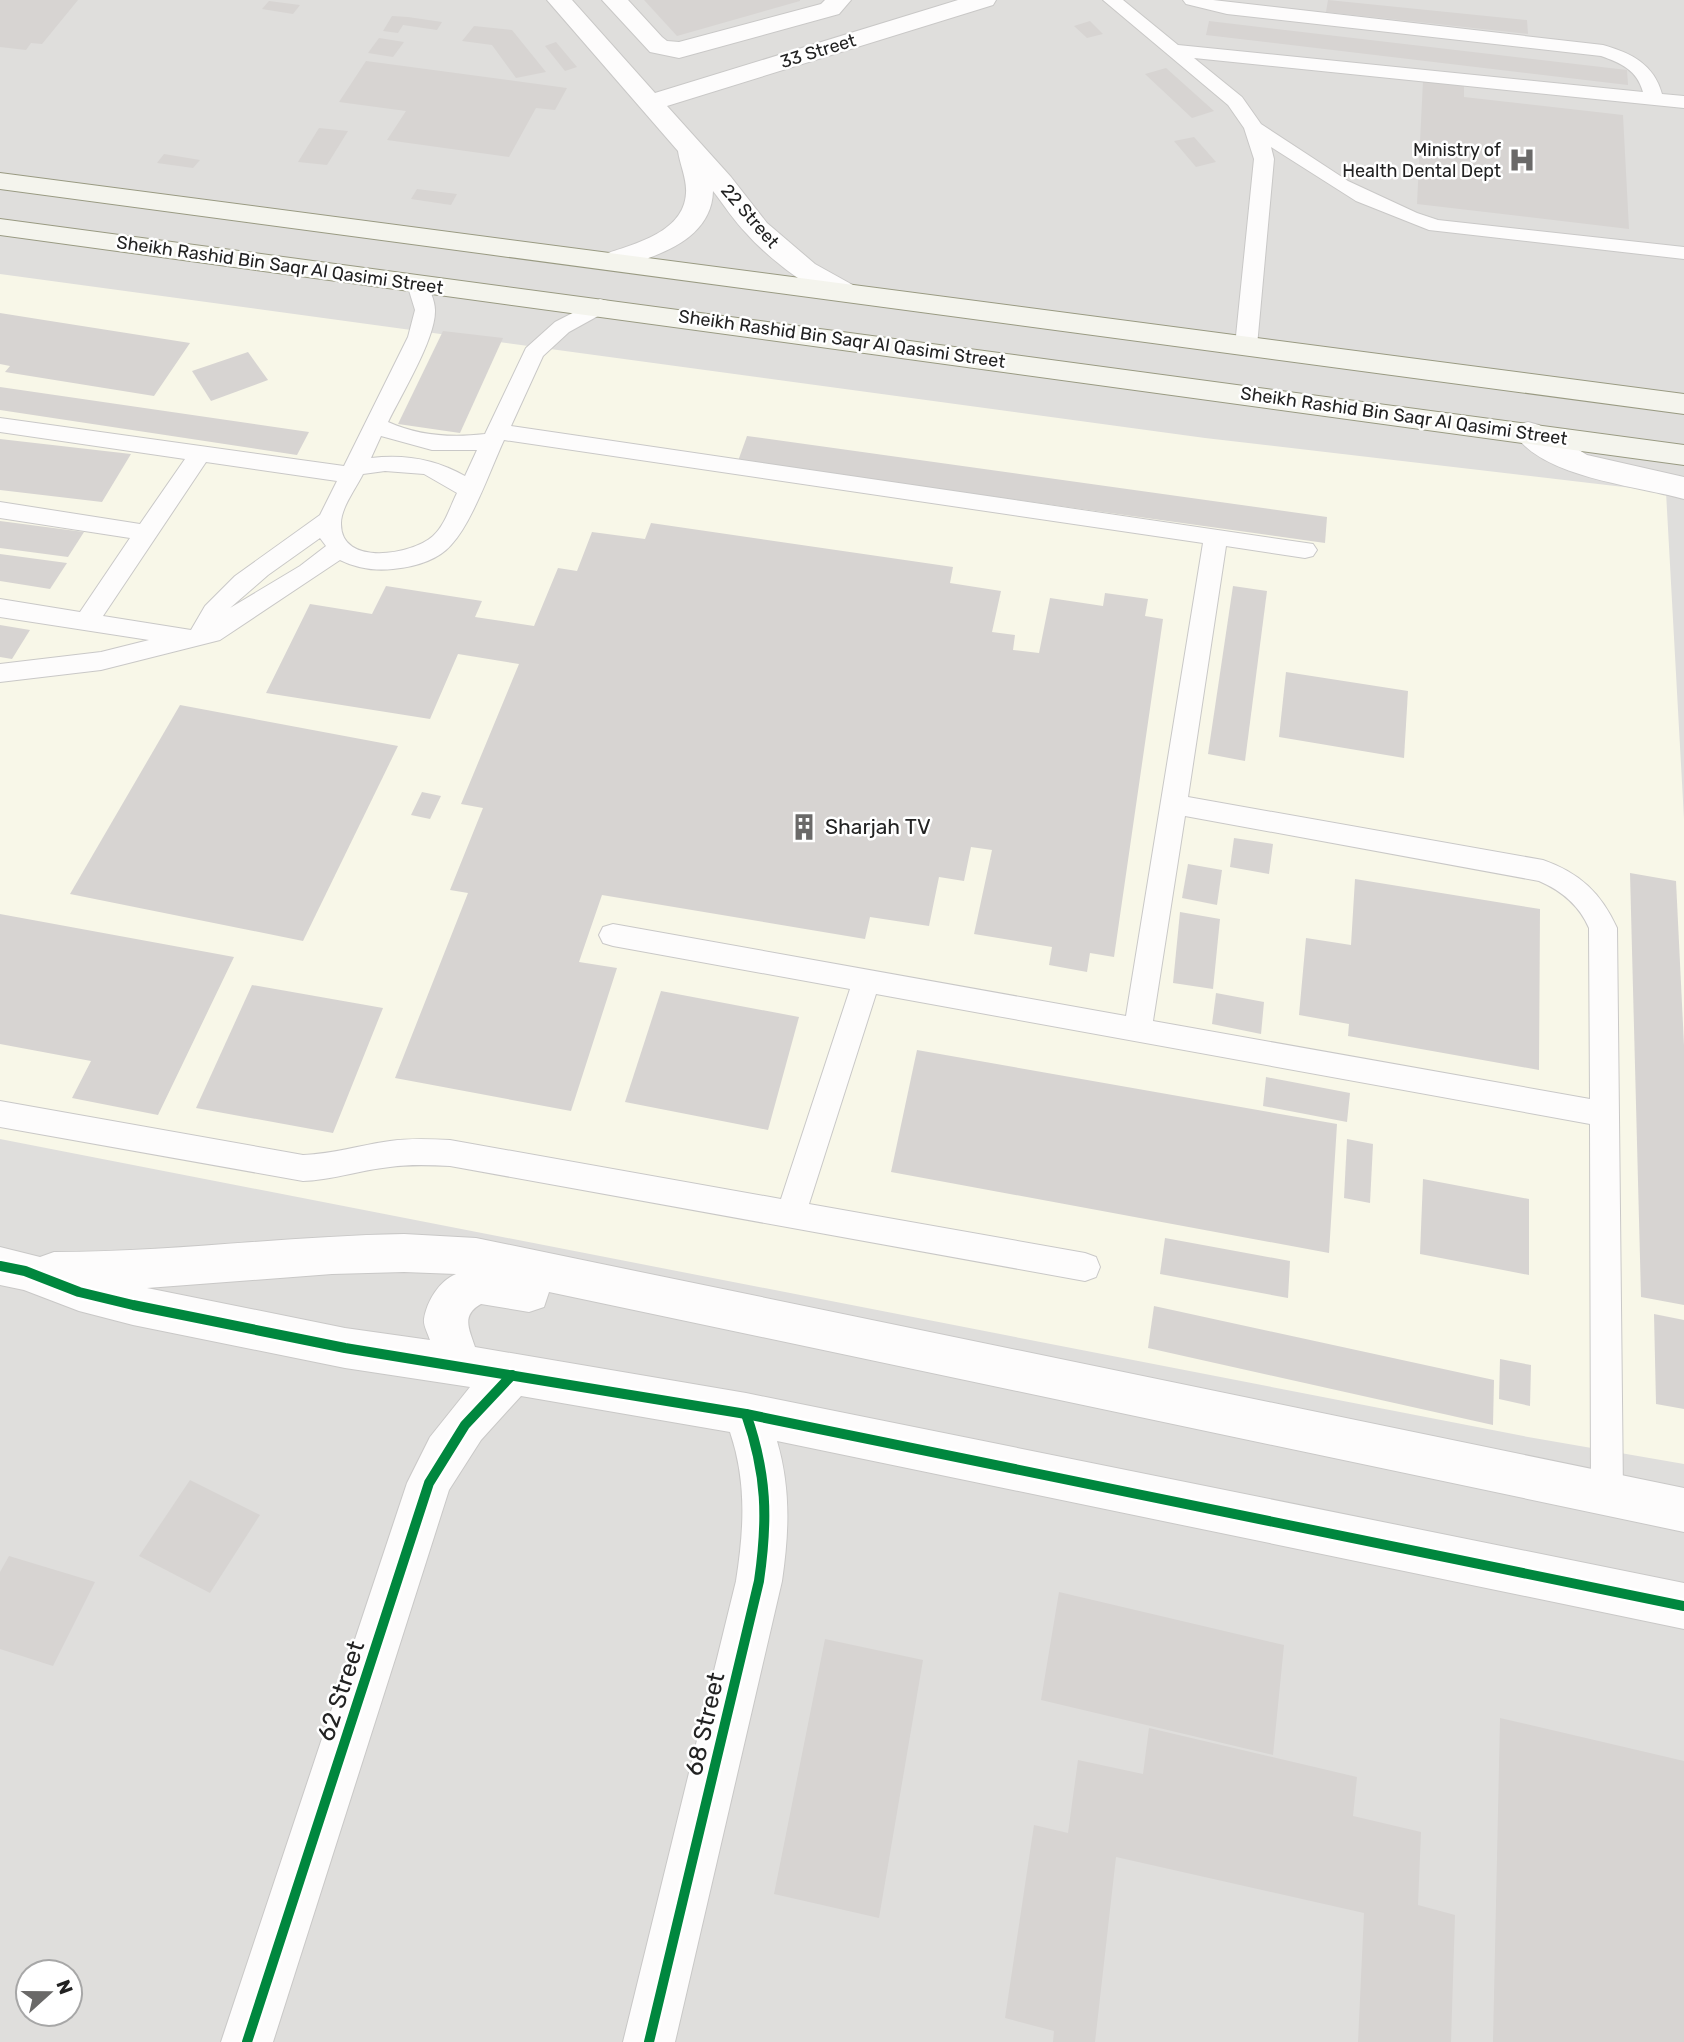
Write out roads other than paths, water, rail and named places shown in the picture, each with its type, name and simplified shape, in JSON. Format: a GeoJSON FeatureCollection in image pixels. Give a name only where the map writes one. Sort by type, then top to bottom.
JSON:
{"type":"FeatureCollection","features":[{"type":"Feature","properties":{"kind":"main road"},"geometry":{"type":"LineString","coordinates":[[0,181],[1684,404]]}},
{"type":"Feature","properties":{"kind":"main road","name":"Sheikh Rashid Bin Saqr Al Qasimi Street"},"geometry":{"type":"LineString","coordinates":[[0,227],[600,306],[1684,455]]}},
{"type":"Feature","properties":{"kind":"main road"},"geometry":{"type":"LineString","coordinates":[[1211,390],[1236,377],[1252,374],[1356,383],[1370,376],[1374,362]]}},
{"type":"Feature","properties":{"kind":"street","name":"22 Street"},"geometry":{"type":"LineString","coordinates":[[559,0],[651,102],[744,215],[771,243],[805,270],[850,295]]}},
{"type":"Feature","properties":{"kind":"street"},"geometry":{"type":"LineString","coordinates":[[614,0],[659,47],[680,50],[822,12],[830,9],[839,0]]}},
{"type":"Feature","properties":{"kind":"street","name":"33 Street"},"geometry":{"type":"LineString","coordinates":[[651,102],[923,8],[984,0]]}},
{"type":"Feature","properties":{"kind":"street","name":"22 Street"},"geometry":{"type":"LineString","coordinates":[[609,262],[672,236],[694,215],[700,189],[691,152]]}},
{"type":"Feature","properties":{"kind":"street"},"geometry":{"type":"LineString","coordinates":[[1528,432],[1560,455],[1585,466],[1659,478],[1684,488]]}},
{"type":"Feature","properties":{"kind":"street"},"geometry":{"type":"LineString","coordinates":[[12,1269],[105,1271],[267,1259],[442,1254],[477,1257],[1684,1510]]}},
{"type":"Feature","properties":{"kind":"street"},"geometry":{"type":"LineString","coordinates":[[12,1269],[79,1292],[133,1305],[345,1348],[746,1414],[1684,1605]]}},
{"type":"Feature","properties":{"kind":"street"},"geometry":{"type":"LineString","coordinates":[[460,1365],[445,1321],[451,1304],[463,1291],[481,1284],[574,1303],[623,1301],[647,1293]]}},
{"type":"Feature","properties":{"kind":"street","name":"62 Street"},"geometry":{"type":"LineString","coordinates":[[247,2042],[429,1483],[444,1452],[464,1424],[512,1375]]}},
{"type":"Feature","properties":{"kind":"street","name":"68 Street"},"geometry":{"type":"LineString","coordinates":[[649,2042],[759,1581],[766,1537],[767,1494],[760,1453],[746,1414]]}},
{"type":"Feature","properties":{"kind":"lane"},"geometry":{"type":"LineString","coordinates":[[1112,0],[1235,101],[1255,128],[1362,198],[1410,219],[1436,226],[1684,253]]}},
{"type":"Feature","properties":{"kind":"lane"},"geometry":{"type":"LineString","coordinates":[[1192,0],[1227,9],[1603,51],[1626,59],[1644,71],[1651,81],[1654,98]]}},
{"type":"Feature","properties":{"kind":"lane"},"geometry":{"type":"LineString","coordinates":[[1172,50],[1684,102]]}},
{"type":"Feature","properties":{"kind":"lane"},"geometry":{"type":"LineString","coordinates":[[1246,346],[1264,159],[1255,128]]}},
{"type":"Feature","properties":{"kind":"lane"},"geometry":{"type":"LineString","coordinates":[[195,639],[212,612],[237,587],[329,520],[413,351],[424,323],[425,310],[417,284]]}},
{"type":"Feature","properties":{"kind":"lane"},"geometry":{"type":"LineString","coordinates":[[329,520],[331,535],[340,548],[361,560],[390,562],[418,556],[441,542],[469,491],[534,354],[562,327],[600,306]]}},
{"type":"Feature","properties":{"kind":"lane"},"geometry":{"type":"LineString","coordinates":[[375,424],[408,439],[428,443],[470,444],[494,436],[1305,550]]}},
{"type":"Feature","properties":{"kind":"lane"},"geometry":{"type":"LineString","coordinates":[[0,425],[352,472],[376,463],[421,464],[457,480],[469,491]]}},
{"type":"Feature","properties":{"kind":"lane"},"geometry":{"type":"LineString","coordinates":[[86,622],[200,453]]}},
{"type":"Feature","properties":{"kind":"lane"},"geometry":{"type":"LineString","coordinates":[[0,510],[147,533]]}},
{"type":"Feature","properties":{"kind":"lane"},"geometry":{"type":"LineString","coordinates":[[1138,1030],[1216,537]]}},
{"type":"Feature","properties":{"kind":"lane"},"geometry":{"type":"LineString","coordinates":[[0,673],[101,661],[211,634],[231,618],[308,572],[340,548]]}},
{"type":"Feature","properties":{"kind":"lane"},"geometry":{"type":"LineString","coordinates":[[0,608],[195,639]]}},
{"type":"Feature","properties":{"kind":"lane"},"geometry":{"type":"LineString","coordinates":[[1173,804],[1543,871],[1564,880],[1583,893],[1596,909],[1603,928],[1607,1494]]}},
{"type":"Feature","properties":{"kind":"lane"},"geometry":{"type":"LineString","coordinates":[[613,935],[1605,1114]]}},
{"type":"Feature","properties":{"kind":"lane"},"geometry":{"type":"LineString","coordinates":[[792,1215],[866,981]]}},
{"type":"Feature","properties":{"kind":"lane"},"geometry":{"type":"LineString","coordinates":[[0,1114],[303,1168],[330,1167],[387,1154],[419,1151],[450,1153],[1084,1267]]}},
{"type":"Feature","properties":{"kind":"place","name":"Ministry of Health Dental Dept"},"geometry":{"type":"Point","coordinates":[1522,160]}},
{"type":"Feature","properties":{"kind":"place","name":"Sharjah TV"},"geometry":{"type":"Point","coordinates":[804,827]}}]}
